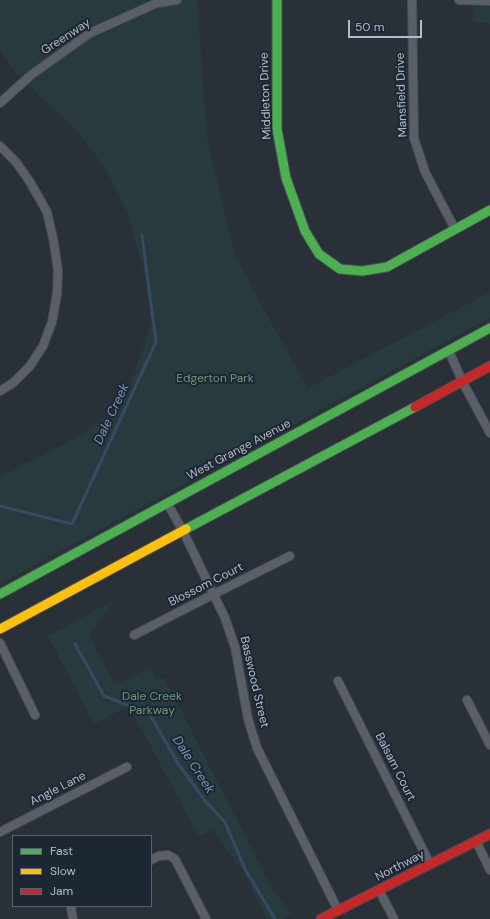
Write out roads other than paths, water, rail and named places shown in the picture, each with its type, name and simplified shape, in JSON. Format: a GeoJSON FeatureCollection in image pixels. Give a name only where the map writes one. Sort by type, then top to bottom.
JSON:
{"type":"FeatureCollection","features":[{"type":"Feature","properties":{"kind":"street","name":"Greenway"},"geometry":{"type":"LineString","coordinates":[[0,103],[31,75],[90,34],[157,3],[177,0]]}},
{"type":"Feature","properties":{"kind":"street","name":"Middleton Drive"},"geometry":{"type":"LineString","coordinates":[[277,0],[277,129],[286,178],[305,231],[320,254],[340,269],[362,271],[387,267],[455,229]]}},
{"type":"Feature","properties":{"kind":"street","name":"Mansfield Drive"},"geometry":{"type":"LineString","coordinates":[[412,0],[414,138],[425,172],[455,229]]}},
{"type":"Feature","properties":{"kind":"street"},"geometry":{"type":"LineString","coordinates":[[459,0],[490,2]]}},
{"type":"Feature","properties":{"kind":"street"},"geometry":{"type":"LineString","coordinates":[[0,146],[16,162],[27,177],[46,212],[53,238],[58,270],[57,294],[52,322],[43,346],[30,366],[13,383],[0,391]]}},
{"type":"Feature","properties":{"kind":"street"},"geometry":{"type":"LineString","coordinates":[[455,229],[490,210]]}},
{"type":"Feature","properties":{"kind":"street","name":"West Grange Avenue"},"geometry":{"type":"LineString","coordinates":[[0,594],[490,328]]}},
{"type":"Feature","properties":{"kind":"street"},"geometry":{"type":"LineString","coordinates":[[449,351],[462,381],[490,433]]}},
{"type":"Feature","properties":{"kind":"street"},"geometry":{"type":"LineString","coordinates":[[0,629],[490,366]]}},
{"type":"Feature","properties":{"kind":"street","name":"Basswood Street"},"geometry":{"type":"LineString","coordinates":[[167,503],[183,531],[225,618],[235,647],[248,719],[257,748],[338,910]]}},
{"type":"Feature","properties":{"kind":"street","name":"Blossom Court"},"geometry":{"type":"LineString","coordinates":[[134,635],[290,556]]}},
{"type":"Feature","properties":{"kind":"street"},"geometry":{"type":"LineString","coordinates":[[1,647],[35,715]]}},
{"type":"Feature","properties":{"kind":"street","name":"Balsam Court"},"geometry":{"type":"LineString","coordinates":[[338,681],[430,864]]}},
{"type":"Feature","properties":{"kind":"street"},"geometry":{"type":"LineString","coordinates":[[467,700],[490,745]]}},
{"type":"Feature","properties":{"kind":"street","name":"Angle Lane"},"geometry":{"type":"LineString","coordinates":[[0,832],[127,767]]}},
{"type":"Feature","properties":{"kind":"street","name":"Northway"},"geometry":{"type":"LineString","coordinates":[[321,919],[490,834]]}},
{"type":"Feature","properties":{"kind":"street"},"geometry":{"type":"LineString","coordinates":[[476,841],[490,870]]}},
{"type":"Feature","properties":{"kind":"street"},"geometry":{"type":"LineString","coordinates":[[152,860],[159,856],[168,855],[175,859],[206,919]]}},
{"type":"Feature","properties":{"kind":"street"},"geometry":{"type":"LineString","coordinates":[[379,890],[394,919]]}},
{"type":"Feature","properties":{"kind":"street"},"geometry":{"type":"LineString","coordinates":[[72,907],[73,919]]}},
{"type":"Feature","properties":{"kind":"waterway","name":"Dale Creek"},"geometry":{"type":"LineString","coordinates":[[0,506],[72,524],[156,342],[142,235]]}},
{"type":"Feature","properties":{"kind":"waterway","name":"Dale Creek"},"geometry":{"type":"LineString","coordinates":[[75,644],[104,696],[149,713],[179,765],[206,802],[225,822],[245,869],[275,919]]}},
{"type":"Feature","properties":{"kind":"park label","name":"Edgerton Park"},"geometry":{"type":"Point","coordinates":[215,379]}},
{"type":"Feature","properties":{"kind":"park label","name":"Dale Creek Parkway"},"geometry":{"type":"Point","coordinates":[152,704]}}]}
